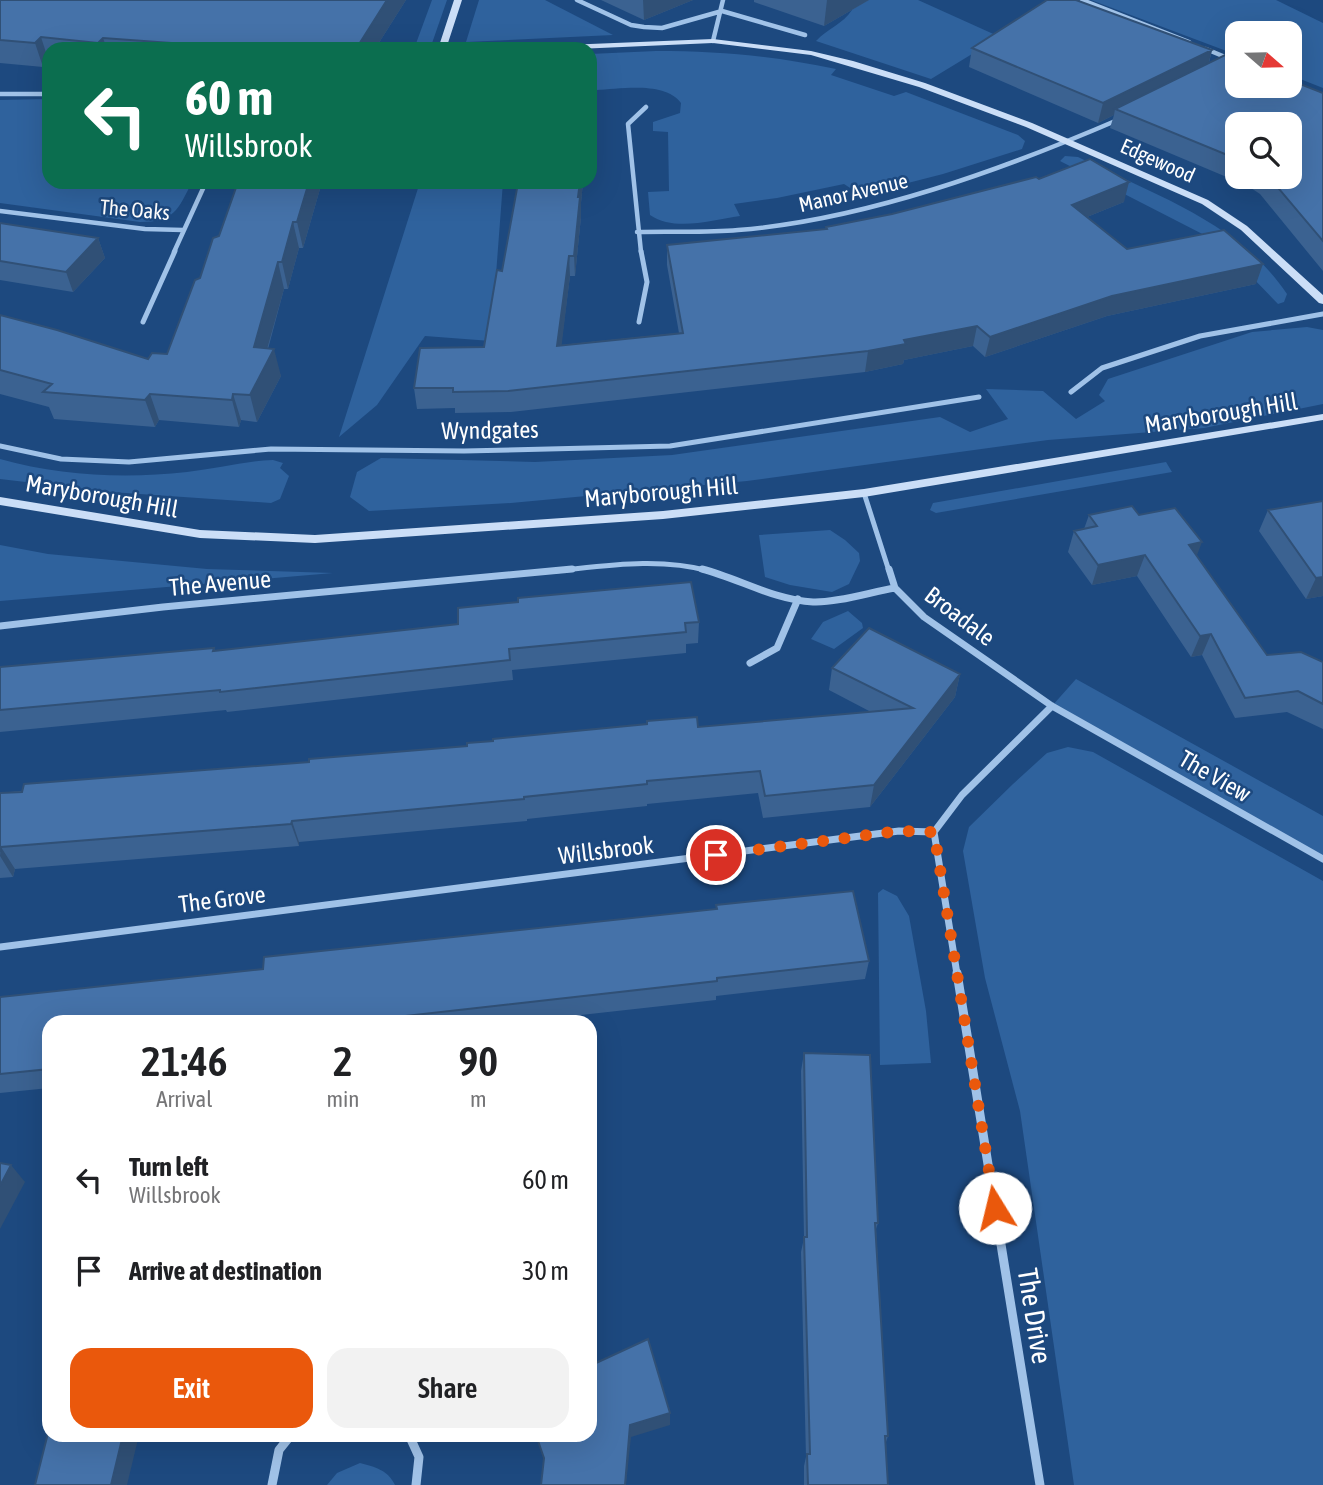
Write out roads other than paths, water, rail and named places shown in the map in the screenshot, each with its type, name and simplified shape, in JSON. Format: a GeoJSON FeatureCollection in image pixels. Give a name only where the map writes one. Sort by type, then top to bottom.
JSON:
{"type":"FeatureCollection","features":[{"type":"Feature","properties":{"kind":"street"},"geometry":{"type":"LineString","coordinates":[[444,42],[458,0]]}},
{"type":"Feature","properties":{"kind":"street"},"geometry":{"type":"LineString","coordinates":[[577,0],[631,25],[644,27],[662,28],[722,11],[805,35]]}},
{"type":"Feature","properties":{"kind":"street"},"geometry":{"type":"LineString","coordinates":[[713,41],[723,0]]}},
{"type":"Feature","properties":{"kind":"street"},"geometry":{"type":"LineString","coordinates":[[1082,0],[1225,58]]}},
{"type":"Feature","properties":{"kind":"street","name":"Edgewood"},"geometry":{"type":"LineString","coordinates":[[597,46],[713,41],[810,53],[922,85],[1069,141],[1205,202],[1244,228],[1323,301]]}},
{"type":"Feature","properties":{"kind":"street"},"geometry":{"type":"LineString","coordinates":[[0,94],[42,94]]}},
{"type":"Feature","properties":{"kind":"street"},"geometry":{"type":"LineString","coordinates":[[639,322],[648,282],[638,232],[628,124],[646,107]]}},
{"type":"Feature","properties":{"kind":"street","name":"Manor Avenue"},"geometry":{"type":"LineString","coordinates":[[638,232],[738,230],[818,219],[896,201],[1069,141],[1130,114]]}},
{"type":"Feature","properties":{"kind":"street","name":"The Oaks"},"geometry":{"type":"LineString","coordinates":[[143,322],[203,189]]}},
{"type":"Feature","properties":{"kind":"street","name":"The Oaks"},"geometry":{"type":"LineString","coordinates":[[0,211],[145,229],[183,230]]}},
{"type":"Feature","properties":{"kind":"street"},"geometry":{"type":"LineString","coordinates":[[1071,392],[1102,368],[1200,336],[1323,314]]}},
{"type":"Feature","properties":{"kind":"street","name":"Wyndgates"},"geometry":{"type":"LineString","coordinates":[[0,446],[61,459],[129,462],[271,449],[464,450],[670,446],[979,397]]}},
{"type":"Feature","properties":{"kind":"street","name":"Maryborough Hill"},"geometry":{"type":"LineString","coordinates":[[0,501],[200,534],[315,539],[663,515],[864,493],[1323,418]]}},
{"type":"Feature","properties":{"kind":"street","name":"Broadale"},"geometry":{"type":"LineString","coordinates":[[864,493],[895,588],[924,617],[1052,706],[1089,725]]}},
{"type":"Feature","properties":{"kind":"street","name":"The Avenue"},"geometry":{"type":"LineString","coordinates":[[0,626],[626,564],[680,563],[725,575],[773,595],[798,599]]}},
{"type":"Feature","properties":{"kind":"street"},"geometry":{"type":"LineString","coordinates":[[750,663],[777,648],[798,599],[816,602],[895,588]]}},
{"type":"Feature","properties":{"kind":"street"},"geometry":{"type":"LineString","coordinates":[[934,832],[962,795],[1052,706]]}},
{"type":"Feature","properties":{"kind":"street","name":"The View"},"geometry":{"type":"LineString","coordinates":[[1089,725],[1323,859]]}},
{"type":"Feature","properties":{"kind":"street","name":"Willsbrook"},"geometry":{"type":"LineString","coordinates":[[449,889],[899,831],[934,832]]}},
{"type":"Feature","properties":{"kind":"street","name":"The Drive"},"geometry":{"type":"LineString","coordinates":[[934,832],[1040,1485]]}},
{"type":"Feature","properties":{"kind":"street","name":"The Grove"},"geometry":{"type":"LineString","coordinates":[[0,947],[449,889]]}},
{"type":"Feature","properties":{"kind":"street"},"geometry":{"type":"LineString","coordinates":[[272,1485],[279,1450],[285,1442]]}},
{"type":"Feature","properties":{"kind":"street"},"geometry":{"type":"LineString","coordinates":[[412,1442],[419,1457],[416,1485]]}}]}
